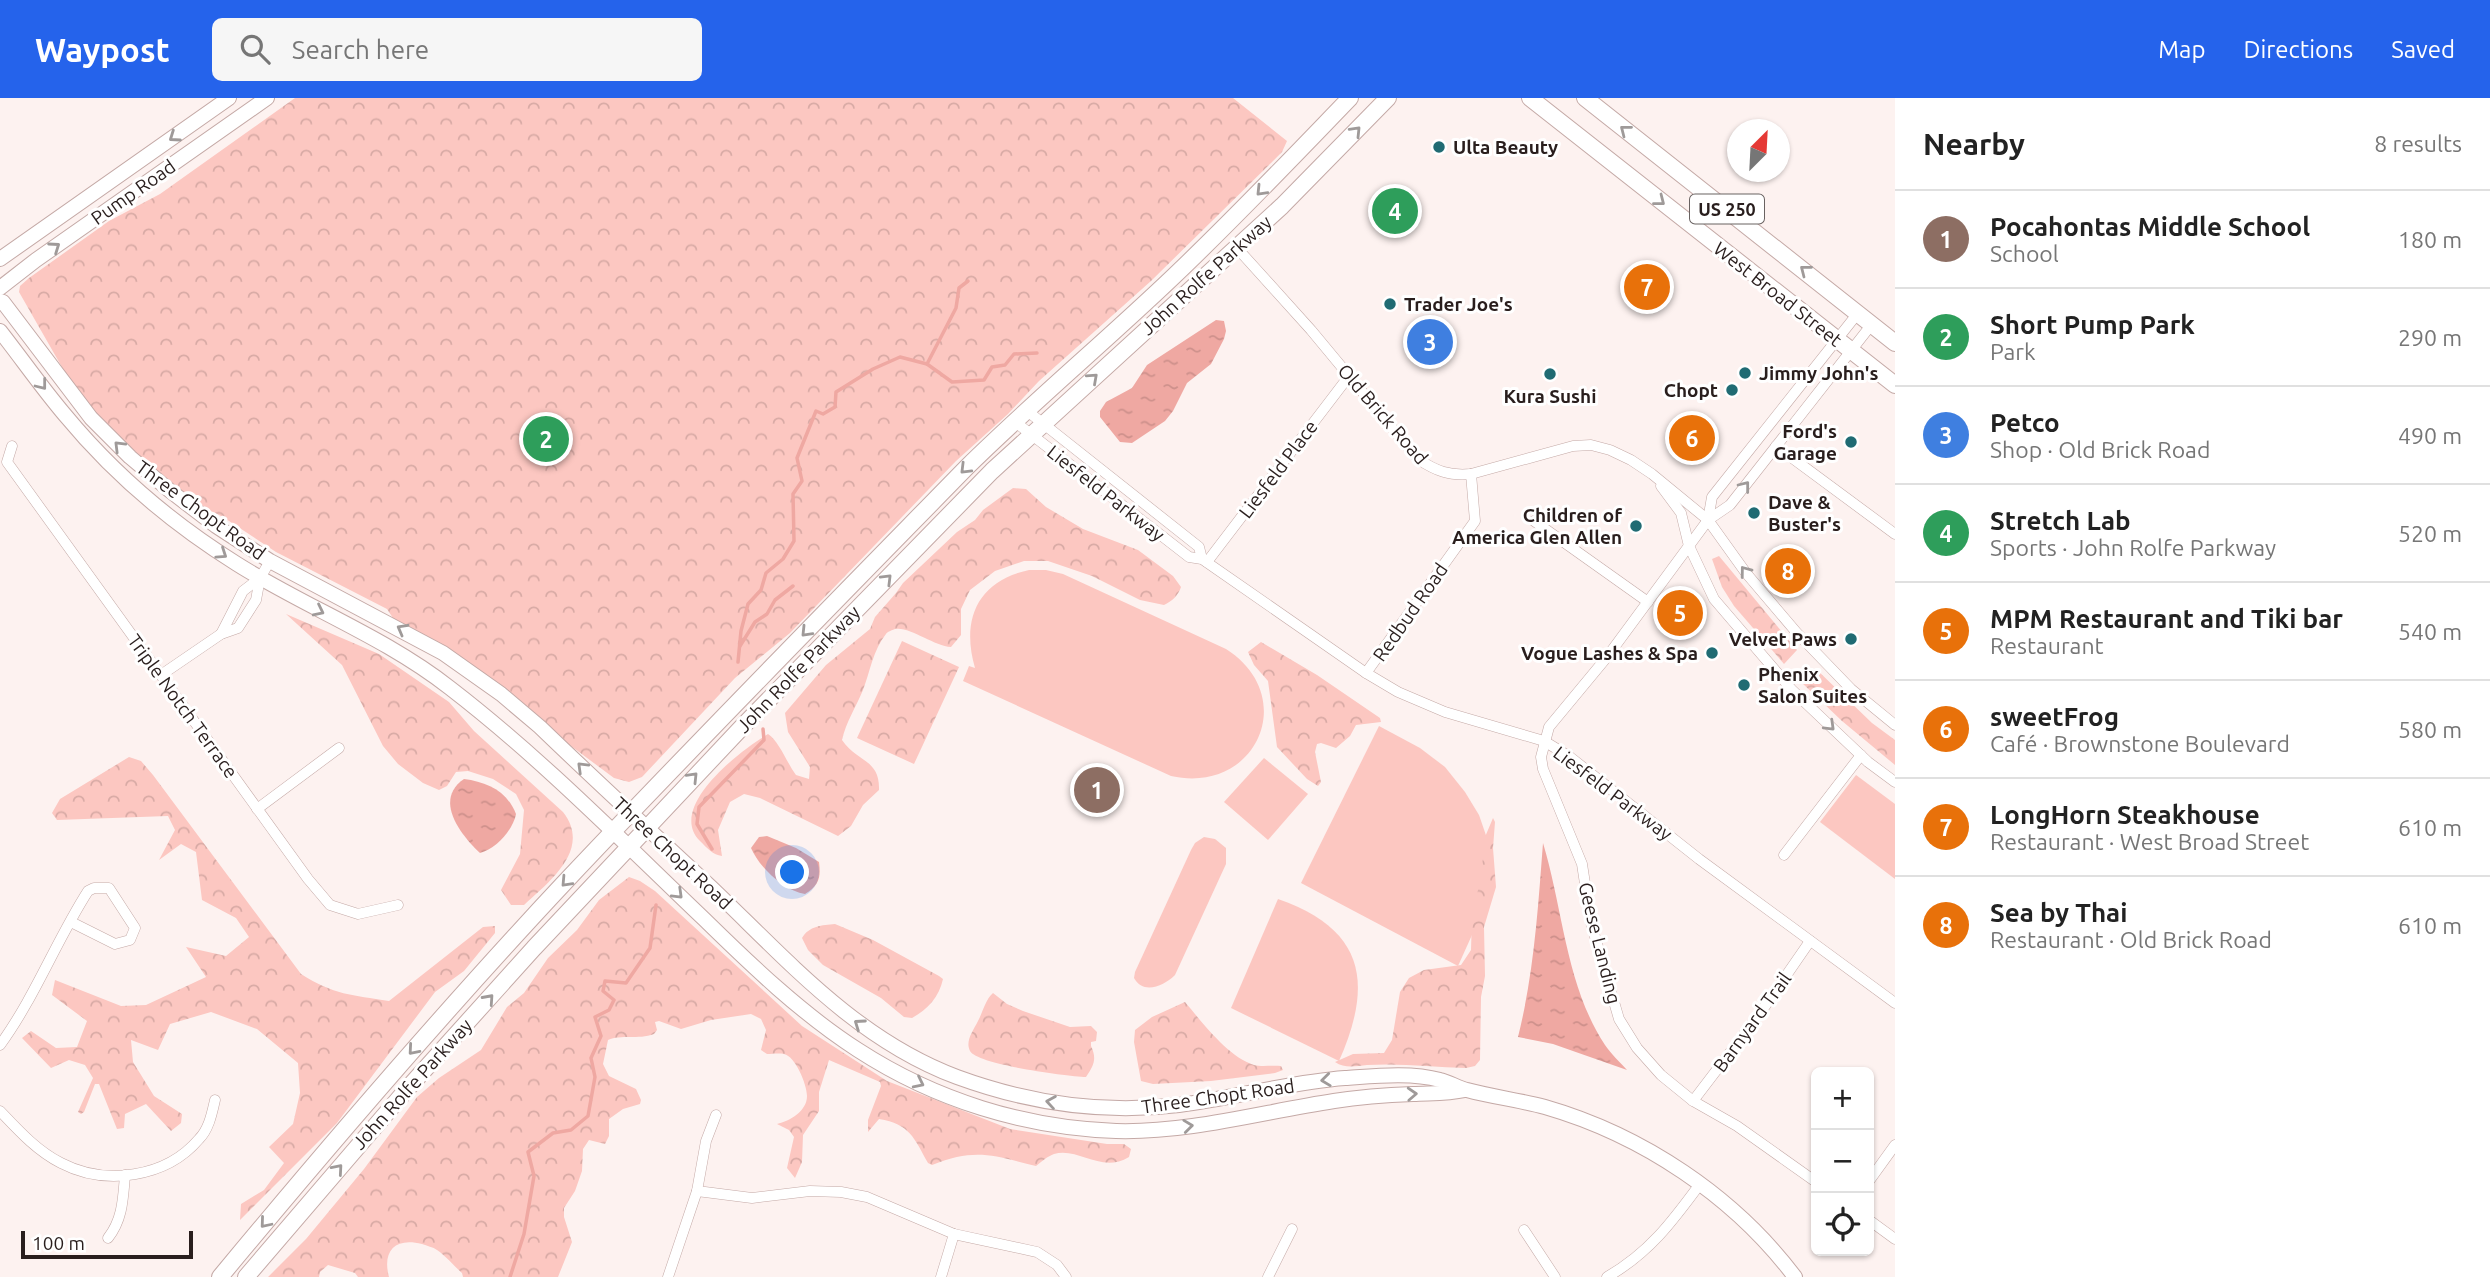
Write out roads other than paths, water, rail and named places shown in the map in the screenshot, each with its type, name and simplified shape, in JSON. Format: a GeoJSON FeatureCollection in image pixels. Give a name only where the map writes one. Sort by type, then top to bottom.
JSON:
{"type":"FeatureCollection","features":[{"type":"Feature","properties":{"kind":"main road","name":"Pump Road"},"geometry":{"type":"LineString","coordinates":[[0,260],[229,98]]}},
{"type":"Feature","properties":{"kind":"main road","name":"Pump Road"},"geometry":{"type":"LineString","coordinates":[[0,288],[267,98]]}},
{"type":"Feature","properties":{"kind":"main road","name":"John Rolfe Parkway"},"geometry":{"type":"LineString","coordinates":[[220,1277],[433,1027],[612,832],[949,485],[1020,415],[1228,225],[1350,98]]}},
{"type":"Feature","properties":{"kind":"main road","name":"John Rolfe Parkway"},"geometry":{"type":"LineString","coordinates":[[246,1277],[408,1088],[628,847],[742,727],[992,471],[1282,206],[1388,98]]}},
{"type":"Feature","properties":{"kind":"main road","name":"West Broad Street"},"geometry":{"type":"LineString","coordinates":[[1530,98],[1895,385]]}},
{"type":"Feature","properties":{"kind":"main road","name":"West Broad Street"},"geometry":{"type":"LineString","coordinates":[[1584,98],[1895,343]]}},
{"type":"Feature","properties":{"kind":"main road","name":"Three Chopt Road"},"geometry":{"type":"LineString","coordinates":[[0,301],[4,302],[91,418],[130,457],[216,526],[270,561],[399,627],[443,653],[491,687],[540,727],[833,1004],[892,1045],[940,1070],[981,1085],[1043,1101],[1118,1109],[1183,1105],[1348,1078],[1390,1076],[1440,1080],[1465,1090],[1548,1108],[1602,1128],[1664,1160],[1700,1184],[1752,1228],[1795,1277]]}},
{"type":"Feature","properties":{"kind":"main road","name":"Three Chopt Road"},"geometry":{"type":"LineString","coordinates":[[0,331],[65,415],[117,471],[186,528],[260,578],[291,597],[380,641],[443,682],[516,740],[791,999],[836,1035],[890,1068],[953,1098],[1021,1119],[1062,1126],[1145,1131],[1363,1097],[1445,1094],[1465,1090]]}},
{"type":"Feature","properties":{"kind":"street","name":"Old Brick Road"},"geometry":{"type":"LineString","coordinates":[[1237,247],[1418,459],[1435,471],[1454,476],[1471,474],[1573,446],[1591,445],[1611,450],[1653,474],[1708,520],[1746,573],[1797,633],[1851,689],[1895,724]]}},
{"type":"Feature","properties":{"kind":"street"},"geometry":{"type":"LineString","coordinates":[[1708,520],[1712,497],[1858,313]]}},
{"type":"Feature","properties":{"kind":"street"},"geometry":{"type":"LineString","coordinates":[[1544,741],[1549,727],[1607,657],[1708,520],[1730,505],[1872,324]]}},
{"type":"Feature","properties":{"kind":"street","name":"Liesfeld Place"},"geometry":{"type":"LineString","coordinates":[[1204,561],[1349,376]]}},
{"type":"Feature","properties":{"kind":"street","name":"Liesfeld Parkway"},"geometry":{"type":"LineString","coordinates":[[1020,415],[1189,557],[1204,561],[1366,673],[1398,692],[1445,712],[1544,741],[1570,757],[1699,859],[1895,1003]]}},
{"type":"Feature","properties":{"kind":"street","name":"Liesfeld Parkway"},"geometry":{"type":"LineString","coordinates":[[1020,415],[1199,547],[1204,561]]}},
{"type":"Feature","properties":{"kind":"street","name":"Triple Notch Terrace"},"geometry":{"type":"LineString","coordinates":[[12,446],[7,462],[307,879],[330,905],[358,914],[398,905]]}},
{"type":"Feature","properties":{"kind":"street"},"geometry":{"type":"LineString","coordinates":[[1776,446],[1895,534]]}},
{"type":"Feature","properties":{"kind":"street","name":"Redbud Road"},"geometry":{"type":"LineString","coordinates":[[1366,673],[1475,521],[1471,474]]}},
{"type":"Feature","properties":{"kind":"street","name":"Old Brick Road"},"geometry":{"type":"LineString","coordinates":[[1653,474],[1681,513],[1689,546],[1714,599],[1792,690],[1861,755],[1895,782]]}},
{"type":"Feature","properties":{"kind":"street"},"geometry":{"type":"LineString","coordinates":[[1534,522],[1648,603]]}},
{"type":"Feature","properties":{"kind":"street"},"geometry":{"type":"LineString","coordinates":[[221,634],[243,591],[260,578],[270,561]]}},
{"type":"Feature","properties":{"kind":"street"},"geometry":{"type":"LineString","coordinates":[[161,675],[221,634],[238,628],[257,600],[260,578]]}},
{"type":"Feature","properties":{"kind":"street","name":"Geese Landing"},"geometry":{"type":"LineString","coordinates":[[1544,741],[1541,757],[1543,769],[1582,864],[1591,923],[1619,1019],[1637,1048],[1661,1075],[1693,1101],[1737,1126],[1811,1178]]}},
{"type":"Feature","properties":{"kind":"street"},"geometry":{"type":"LineString","coordinates":[[257,809],[339,748]]}},
{"type":"Feature","properties":{"kind":"street"},"geometry":{"type":"LineString","coordinates":[[1784,855],[1861,755]]}},
{"type":"Feature","properties":{"kind":"street"},"geometry":{"type":"LineString","coordinates":[[0,1045],[37,987],[71,922],[88,891],[108,888],[135,928],[130,940],[115,944],[71,922]]}},
{"type":"Feature","properties":{"kind":"street","name":"Barnyard Trail"},"geometry":{"type":"LineString","coordinates":[[1693,1101],[1761,1012],[1810,941]]}},
{"type":"Feature","properties":{"kind":"street"},"geometry":{"type":"LineString","coordinates":[[0,1111],[26,1138],[60,1163],[99,1175],[125,1175],[164,1165],[184,1154],[204,1132],[215,1100]]}},
{"type":"Feature","properties":{"kind":"street"},"geometry":{"type":"LineString","coordinates":[[668,1277],[697,1191],[706,1141],[716,1115]]}},
{"type":"Feature","properties":{"kind":"street"},"geometry":{"type":"LineString","coordinates":[[1874,1174],[1895,1145]]}},
{"type":"Feature","properties":{"kind":"street"},"geometry":{"type":"LineString","coordinates":[[108,1238],[122,1209],[125,1175]]}},
{"type":"Feature","properties":{"kind":"street"},"geometry":{"type":"LineString","coordinates":[[1607,1277],[1628,1265],[1657,1240],[1700,1184]]}},
{"type":"Feature","properties":{"kind":"street"},"geometry":{"type":"LineString","coordinates":[[697,1191],[752,1198],[810,1191],[841,1192],[867,1197],[954,1234],[1037,1252],[1057,1265],[1066,1277]]}},
{"type":"Feature","properties":{"kind":"street"},"geometry":{"type":"LineString","coordinates":[[1874,1224],[1895,1239]]}},
{"type":"Feature","properties":{"kind":"street"},"geometry":{"type":"LineString","coordinates":[[1268,1277],[1292,1229]]}},
{"type":"Feature","properties":{"kind":"street"},"geometry":{"type":"LineString","coordinates":[[1524,1230],[1555,1277]]}},
{"type":"Feature","properties":{"kind":"street"},"geometry":{"type":"LineString","coordinates":[[942,1277],[954,1234]]}},
{"type":"Feature","properties":{"kind":"water"},"geometry":{"type":"Polygon","coordinates":[[[1216,320],[1224,321],[1226,331],[1211,364],[1187,383],[1165,421],[1132,443],[1120,442],[1100,417],[1100,411],[1106,402],[1132,388],[1147,365],[1216,320]]]}},
{"type":"Feature","properties":{"kind":"water"},"geometry":{"type":"Polygon","coordinates":[[[464,779],[481,782],[495,789],[507,799],[516,814],[503,838],[480,853],[458,827],[450,807],[455,787],[464,779]]]}},
{"type":"Feature","properties":{"kind":"water"},"geometry":{"type":"Polygon","coordinates":[[[767,836],[796,848],[819,862],[818,881],[810,891],[805,894],[789,888],[773,877],[760,863],[751,848],[759,837],[767,836]]]}},
{"type":"Feature","properties":{"kind":"water"},"geometry":{"type":"Polygon","coordinates":[[[1543,843],[1567,947],[1582,998],[1605,1045],[1627,1070],[1553,1044],[1518,1037],[1532,965],[1543,843]]]}},
{"type":"Feature","properties":{"kind":"waterway"},"geometry":{"type":"LineString","coordinates":[[927,364],[956,308],[959,288],[968,281]]}},
{"type":"Feature","properties":{"kind":"waterway"},"geometry":{"type":"LineString","coordinates":[[738,662],[741,631],[748,604],[761,590],[766,573],[783,559],[794,541],[793,494],[802,481],[797,458],[816,411],[823,414],[835,407],[836,392],[873,369],[900,357],[927,364],[952,382],[984,380],[992,367],[1005,365],[1014,354],[1037,353]]}},
{"type":"Feature","properties":{"kind":"waterway"},"geometry":{"type":"LineString","coordinates":[[740,646],[755,622],[767,614],[775,600],[793,586]]}},
{"type":"Feature","properties":{"kind":"waterway"},"geometry":{"type":"LineString","coordinates":[[712,849],[697,824],[699,807],[764,740],[763,729]]}},
{"type":"Feature","properties":{"kind":"waterway"},"geometry":{"type":"LineString","coordinates":[[510,1277],[524,1234],[534,1176],[528,1152],[553,1133],[571,1130],[588,1116],[595,1077],[591,1058],[601,1036],[595,1017],[609,1010],[614,1000],[603,991],[605,981],[626,983],[650,948],[656,905]]}},
{"type":"Feature","properties":{"kind":"place","name":"Ulta Beauty"},"geometry":{"type":"Point","coordinates":[1439,147]}},
{"type":"Feature","properties":{"kind":"place","name":"Stretch Lab"},"geometry":{"type":"Point","coordinates":[1395,211]}},
{"type":"Feature","properties":{"kind":"place","name":"LongHorn Steakhouse"},"geometry":{"type":"Point","coordinates":[1647,287]}},
{"type":"Feature","properties":{"kind":"place","name":"Trader Joe's"},"geometry":{"type":"Point","coordinates":[1390,304]}},
{"type":"Feature","properties":{"kind":"place","name":"Petco"},"geometry":{"type":"Point","coordinates":[1430,342]}},
{"type":"Feature","properties":{"kind":"place","name":"Jimmy John's"},"geometry":{"type":"Point","coordinates":[1745,373]}},
{"type":"Feature","properties":{"kind":"place","name":"Kura Sushi"},"geometry":{"type":"Point","coordinates":[1550,374]}},
{"type":"Feature","properties":{"kind":"place","name":"Chopt"},"geometry":{"type":"Point","coordinates":[1732,390]}},
{"type":"Feature","properties":{"kind":"place","name":"sweetFrog"},"geometry":{"type":"Point","coordinates":[1692,438]}},
{"type":"Feature","properties":{"kind":"place","name":"Short Pump Park"},"geometry":{"type":"Point","coordinates":[546,439]}},
{"type":"Feature","properties":{"kind":"place","name":"Ford's Garage"},"geometry":{"type":"Point","coordinates":[1851,442]}},
{"type":"Feature","properties":{"kind":"place","name":"Dave & Buster's"},"geometry":{"type":"Point","coordinates":[1754,513]}},
{"type":"Feature","properties":{"kind":"place","name":"Children of America Glen Allen"},"geometry":{"type":"Point","coordinates":[1636,526]}},
{"type":"Feature","properties":{"kind":"place","name":"Sea by Thai"},"geometry":{"type":"Point","coordinates":[1788,571]}},
{"type":"Feature","properties":{"kind":"place","name":"MPM Restaurant and Tiki bar"},"geometry":{"type":"Point","coordinates":[1680,613]}},
{"type":"Feature","properties":{"kind":"place","name":"Velvet Paws"},"geometry":{"type":"Point","coordinates":[1851,639]}},
{"type":"Feature","properties":{"kind":"place","name":"Vogue Lashes & Spa"},"geometry":{"type":"Point","coordinates":[1712,653]}},
{"type":"Feature","properties":{"kind":"place","name":"Phenix Salon Suites"},"geometry":{"type":"Point","coordinates":[1744,685]}},
{"type":"Feature","properties":{"kind":"place","name":"Pocahontas Middle School"},"geometry":{"type":"Point","coordinates":[1097,790]}}]}
